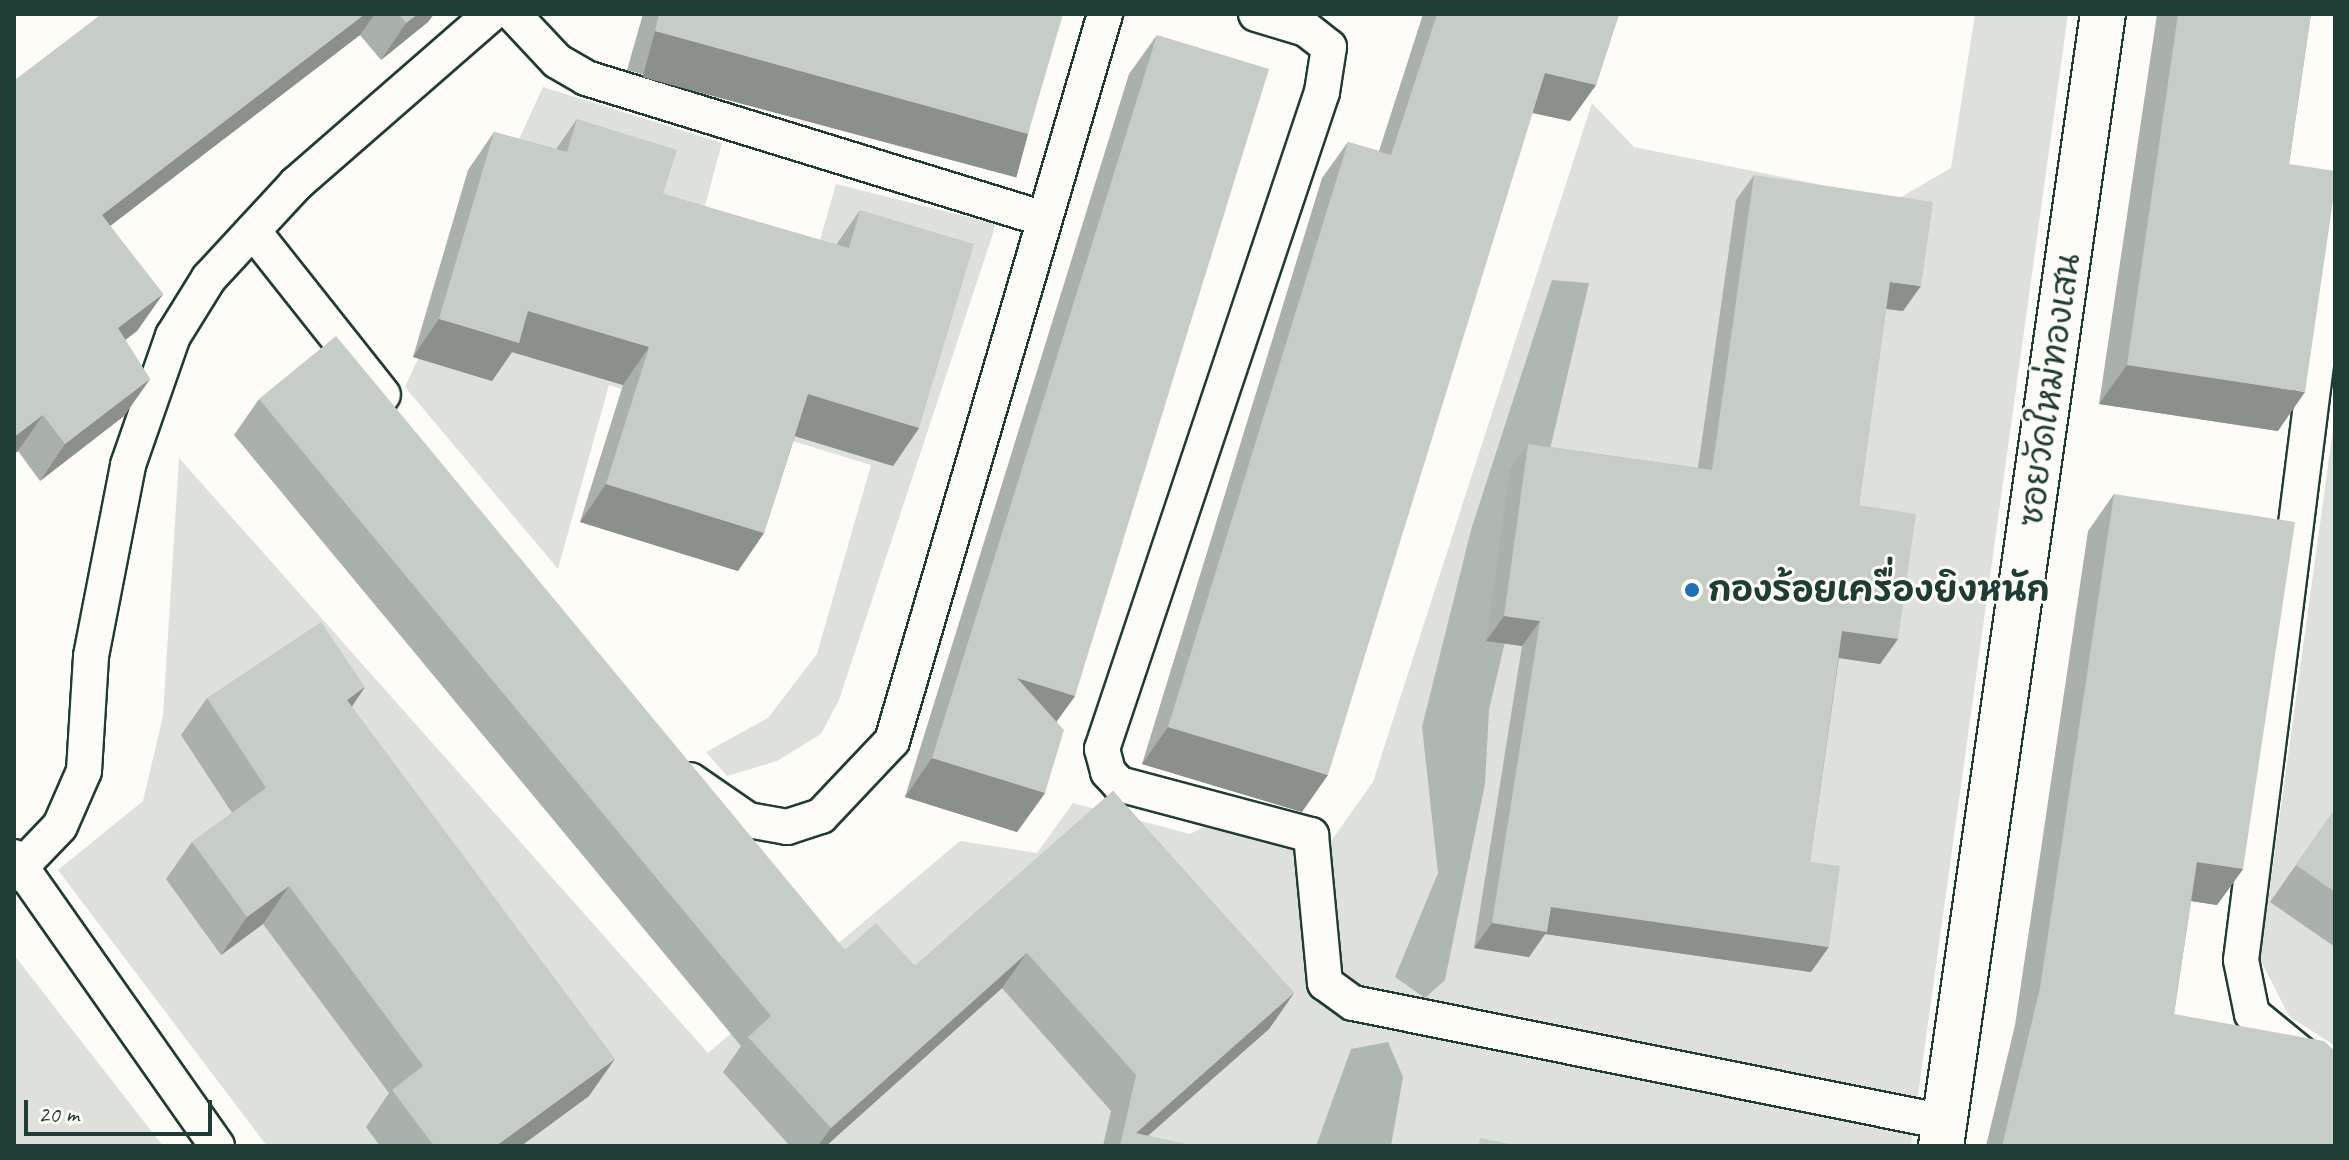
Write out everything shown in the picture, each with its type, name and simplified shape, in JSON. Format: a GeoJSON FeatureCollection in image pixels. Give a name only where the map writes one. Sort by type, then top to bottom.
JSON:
{"type":"FeatureCollection","features":[{"type":"Feature","properties":{"kind":"street","name":"ซอยวัดใหม่ทองเสน"},"geometry":{"type":"LineString","coordinates":[[1943,1134],[2103,14]]}},
{"type":"Feature","properties":{"kind":"lane"},"geometry":{"type":"LineString","coordinates":[[217,1146],[17,866],[60,826],[84,771],[91,656],[128,465],[173,336],[209,278],[253,231],[491,14]]}},
{"type":"Feature","properties":{"kind":"lane"},"geometry":{"type":"LineString","coordinates":[[513,14],[557,61],[586,78],[1045,219]]}},
{"type":"Feature","properties":{"kind":"lane"},"geometry":{"type":"LineString","coordinates":[[671,756],[700,792],[748,820],[787,827],[821,816],[892,741],[1105,14]]}},
{"type":"Feature","properties":{"kind":"lane"},"geometry":{"type":"LineString","coordinates":[[1256,14],[1306,29],[1329,47],[1322,92],[1102,749],[1108,772],[1119,784],[1311,835],[1325,983],[1353,1003],[1943,1134]]}},
{"type":"Feature","properties":{"kind":"lane"},"geometry":{"type":"LineString","coordinates":[[2335,214],[2241,960],[2252,1014],[2335,1082]]}},
{"type":"Feature","properties":{"kind":"lane"},"geometry":{"type":"LineString","coordinates":[[253,231],[409,427]]}},
{"type":"Feature","properties":{"kind":"shaded area"},"geometry":{"type":"Polygon","coordinates":[[[1975,14],[2068,14],[1911,1146],[267,1146],[58,870],[143,801],[163,716],[179,458],[708,1053],[960,841],[1037,853],[1073,803],[1190,834],[1225,816],[1329,844],[1373,782],[1592,103],[1634,147],[1896,200],[1951,168],[1975,14]]]}},
{"type":"Feature","properties":{"kind":"shaded area"},"geometry":{"type":"Polygon","coordinates":[[[543,87],[722,143],[689,265],[803,300],[836,184],[996,224],[839,700],[821,734],[777,761],[727,776],[706,752],[768,718],[817,654],[871,465],[609,385],[558,569],[405,387],[543,87]]]}},
{"type":"Feature","properties":{"kind":"shaded area"},"geometry":{"type":"Polygon","coordinates":[[[1552,280],[1589,283],[1489,710],[1485,784],[1445,980],[1425,998],[1395,977],[1438,873],[1422,727],[1471,530],[1552,280]]]}},
{"type":"Feature","properties":{"kind":"shaded area"},"geometry":{"type":"Polygon","coordinates":[[[2335,415],[2335,1046],[2289,1016],[2260,959],[2335,415]]]}},
{"type":"Feature","properties":{"kind":"shaded area"},"geometry":{"type":"Polygon","coordinates":[[[14,955],[163,1146],[14,1146],[14,955]]]}},
{"type":"Feature","properties":{"kind":"shaded area"},"geometry":{"type":"Polygon","coordinates":[[[1388,1042],[1403,1077],[1391,1146],[1316,1146],[1351,1049],[1388,1042]]]}},
{"type":"Feature","properties":{"kind":"building"},"geometry":{"type":"Polygon","coordinates":[[[102,14],[365,14],[102,215],[163,294],[118,328],[150,379],[65,444],[43,415],[14,437],[14,81],[102,14]]]}},
{"type":"Feature","properties":{"kind":"building"},"geometry":{"type":"Polygon","coordinates":[[[399,14],[418,14],[406,23],[399,14]]]}},
{"type":"Feature","properties":{"kind":"building"},"geometry":{"type":"Polygon","coordinates":[[[659,14],[1063,14],[1028,134],[655,31],[659,14]]]}},
{"type":"Feature","properties":{"kind":"building"},"geometry":{"type":"Polygon","coordinates":[[[1437,14],[1619,14],[1596,85],[1545,73],[1328,775],[1168,727],[1348,142],[1391,155],[1437,14]]]}},
{"type":"Feature","properties":{"kind":"building"},"geometry":{"type":"Polygon","coordinates":[[[2178,14],[2311,14],[2289,164],[2335,171],[2335,187],[2305,392],[2127,365],[2178,14]]]}},
{"type":"Feature","properties":{"kind":"building"},"geometry":{"type":"Polygon","coordinates":[[[1157,35],[1269,69],[1075,696],[1017,678],[1064,730],[1045,793],[932,758],[1157,35]]]}},
{"type":"Feature","properties":{"kind":"building"},"geometry":{"type":"Polygon","coordinates":[[[577,119],[677,150],[663,194],[849,248],[860,210],[974,244],[919,428],[808,394],[764,533],[606,484],[649,347],[528,311],[519,343],[439,319],[494,132],[567,152],[577,119]]]}},
{"type":"Feature","properties":{"kind":"building","name":"กองร้อยเครื่องยิงหนัก"},"geometry":{"type":"Polygon","coordinates":[[[1754,175],[1933,202],[1921,286],[1890,282],[1859,505],[1916,514],[1898,639],[1842,631],[1810,862],[1840,866],[1829,947],[1551,907],[1547,932],[1492,923],[1540,621],[1504,616],[1528,444],[1712,470],[1754,175]]]}},
{"type":"Feature","properties":{"kind":"building"},"geometry":{"type":"Polygon","coordinates":[[[336,336],[845,950],[876,923],[915,966],[1113,791],[1294,993],[1136,1133],[1193,1146],[1120,1146],[1136,1075],[1027,953],[831,1128],[748,1037],[771,1016],[259,399],[336,336]]]}},
{"type":"Feature","properties":{"kind":"building"},"geometry":{"type":"Polygon","coordinates":[[[2114,494],[2295,522],[2243,869],[2197,862],[2174,1014],[2324,1041],[2335,1051],[2335,1146],[2002,1146],[2040,988],[2114,494]]]}},
{"type":"Feature","properties":{"kind":"building"},"geometry":{"type":"Polygon","coordinates":[[[321,622],[365,687],[347,700],[615,1059],[496,1146],[434,1146],[392,1090],[423,1066],[289,886],[247,917],[192,842],[266,788],[207,698],[321,622]]]}},
{"type":"Feature","properties":{"kind":"building"},"geometry":{"type":"Polygon","coordinates":[[[2335,809],[2335,892],[2296,865],[2335,809]]]}},
{"type":"Feature","properties":{"kind":"building"},"geometry":{"type":"Polygon","coordinates":[[[1480,1138],[1520,1146],[1479,1146],[1480,1138]]]}},
{"type":"Feature","properties":{"kind":"place","name":"กองร้อยเครื่องยิงหนัก"},"geometry":{"type":"Point","coordinates":[1692,590]}}]}
